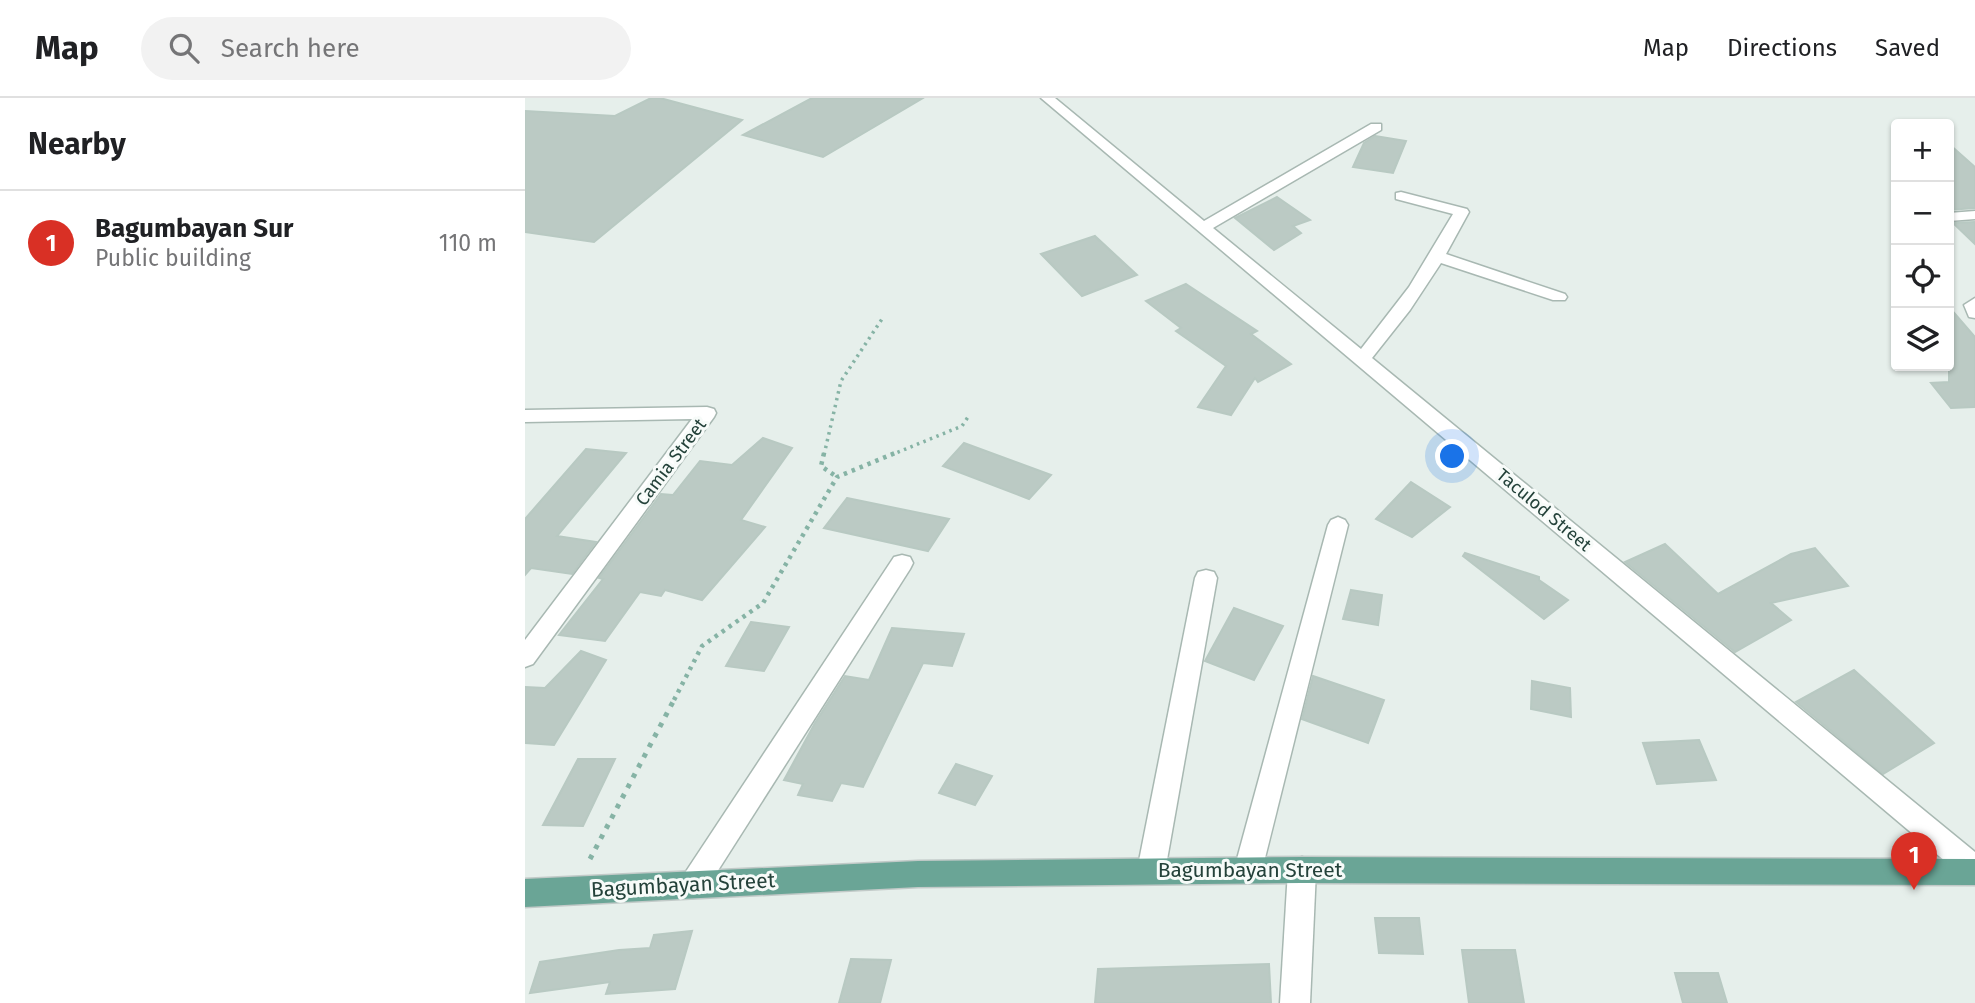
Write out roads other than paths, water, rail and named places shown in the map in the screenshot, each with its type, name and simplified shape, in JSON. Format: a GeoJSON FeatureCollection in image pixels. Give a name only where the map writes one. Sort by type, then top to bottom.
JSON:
{"type":"FeatureCollection","features":[{"type":"Feature","properties":{"kind":"main road","name":"Bagumbayan Street"},"geometry":{"type":"LineString","coordinates":[[525,893],[918,874],[1248,870],[1975,870]]}},
{"type":"Feature","properties":{"kind":"street","name":"Taculod Street"},"geometry":{"type":"LineString","coordinates":[[1047,98],[1975,870]]}},
{"type":"Feature","properties":{"kind":"street"},"geometry":{"type":"LineString","coordinates":[[1204,227],[1375,127]]}},
{"type":"Feature","properties":{"kind":"street"},"geometry":{"type":"LineString","coordinates":[[1362,359],[1395,320],[1438,257],[1462,212],[1401,197]]}},
{"type":"Feature","properties":{"kind":"street"},"geometry":{"type":"LineString","coordinates":[[1954,217],[1975,215]]}},
{"type":"Feature","properties":{"kind":"street"},"geometry":{"type":"LineString","coordinates":[[1438,257],[1559,297]]}},
{"type":"Feature","properties":{"kind":"street"},"geometry":{"type":"LineString","coordinates":[[1975,303],[1972,305],[1975,313]]}},
{"type":"Feature","properties":{"kind":"street","name":"Camia Street"},"geometry":{"type":"LineString","coordinates":[[525,416],[707,413],[525,657]]}},
{"type":"Feature","properties":{"kind":"street"},"geometry":{"type":"LineString","coordinates":[[1248,870],[1339,525]]}},
{"type":"Feature","properties":{"kind":"street"},"geometry":{"type":"LineString","coordinates":[[693,885],[902,563]]}},
{"type":"Feature","properties":{"kind":"street"},"geometry":{"type":"LineString","coordinates":[[1151,871],[1206,578]]}},
{"type":"Feature","properties":{"kind":"street"},"geometry":{"type":"LineString","coordinates":[[1295,1003],[1302,870]]}},
{"type":"Feature","properties":{"kind":"place","name":"Bagumbayan Sur"},"geometry":{"type":"Point","coordinates":[1914,890]}}]}
